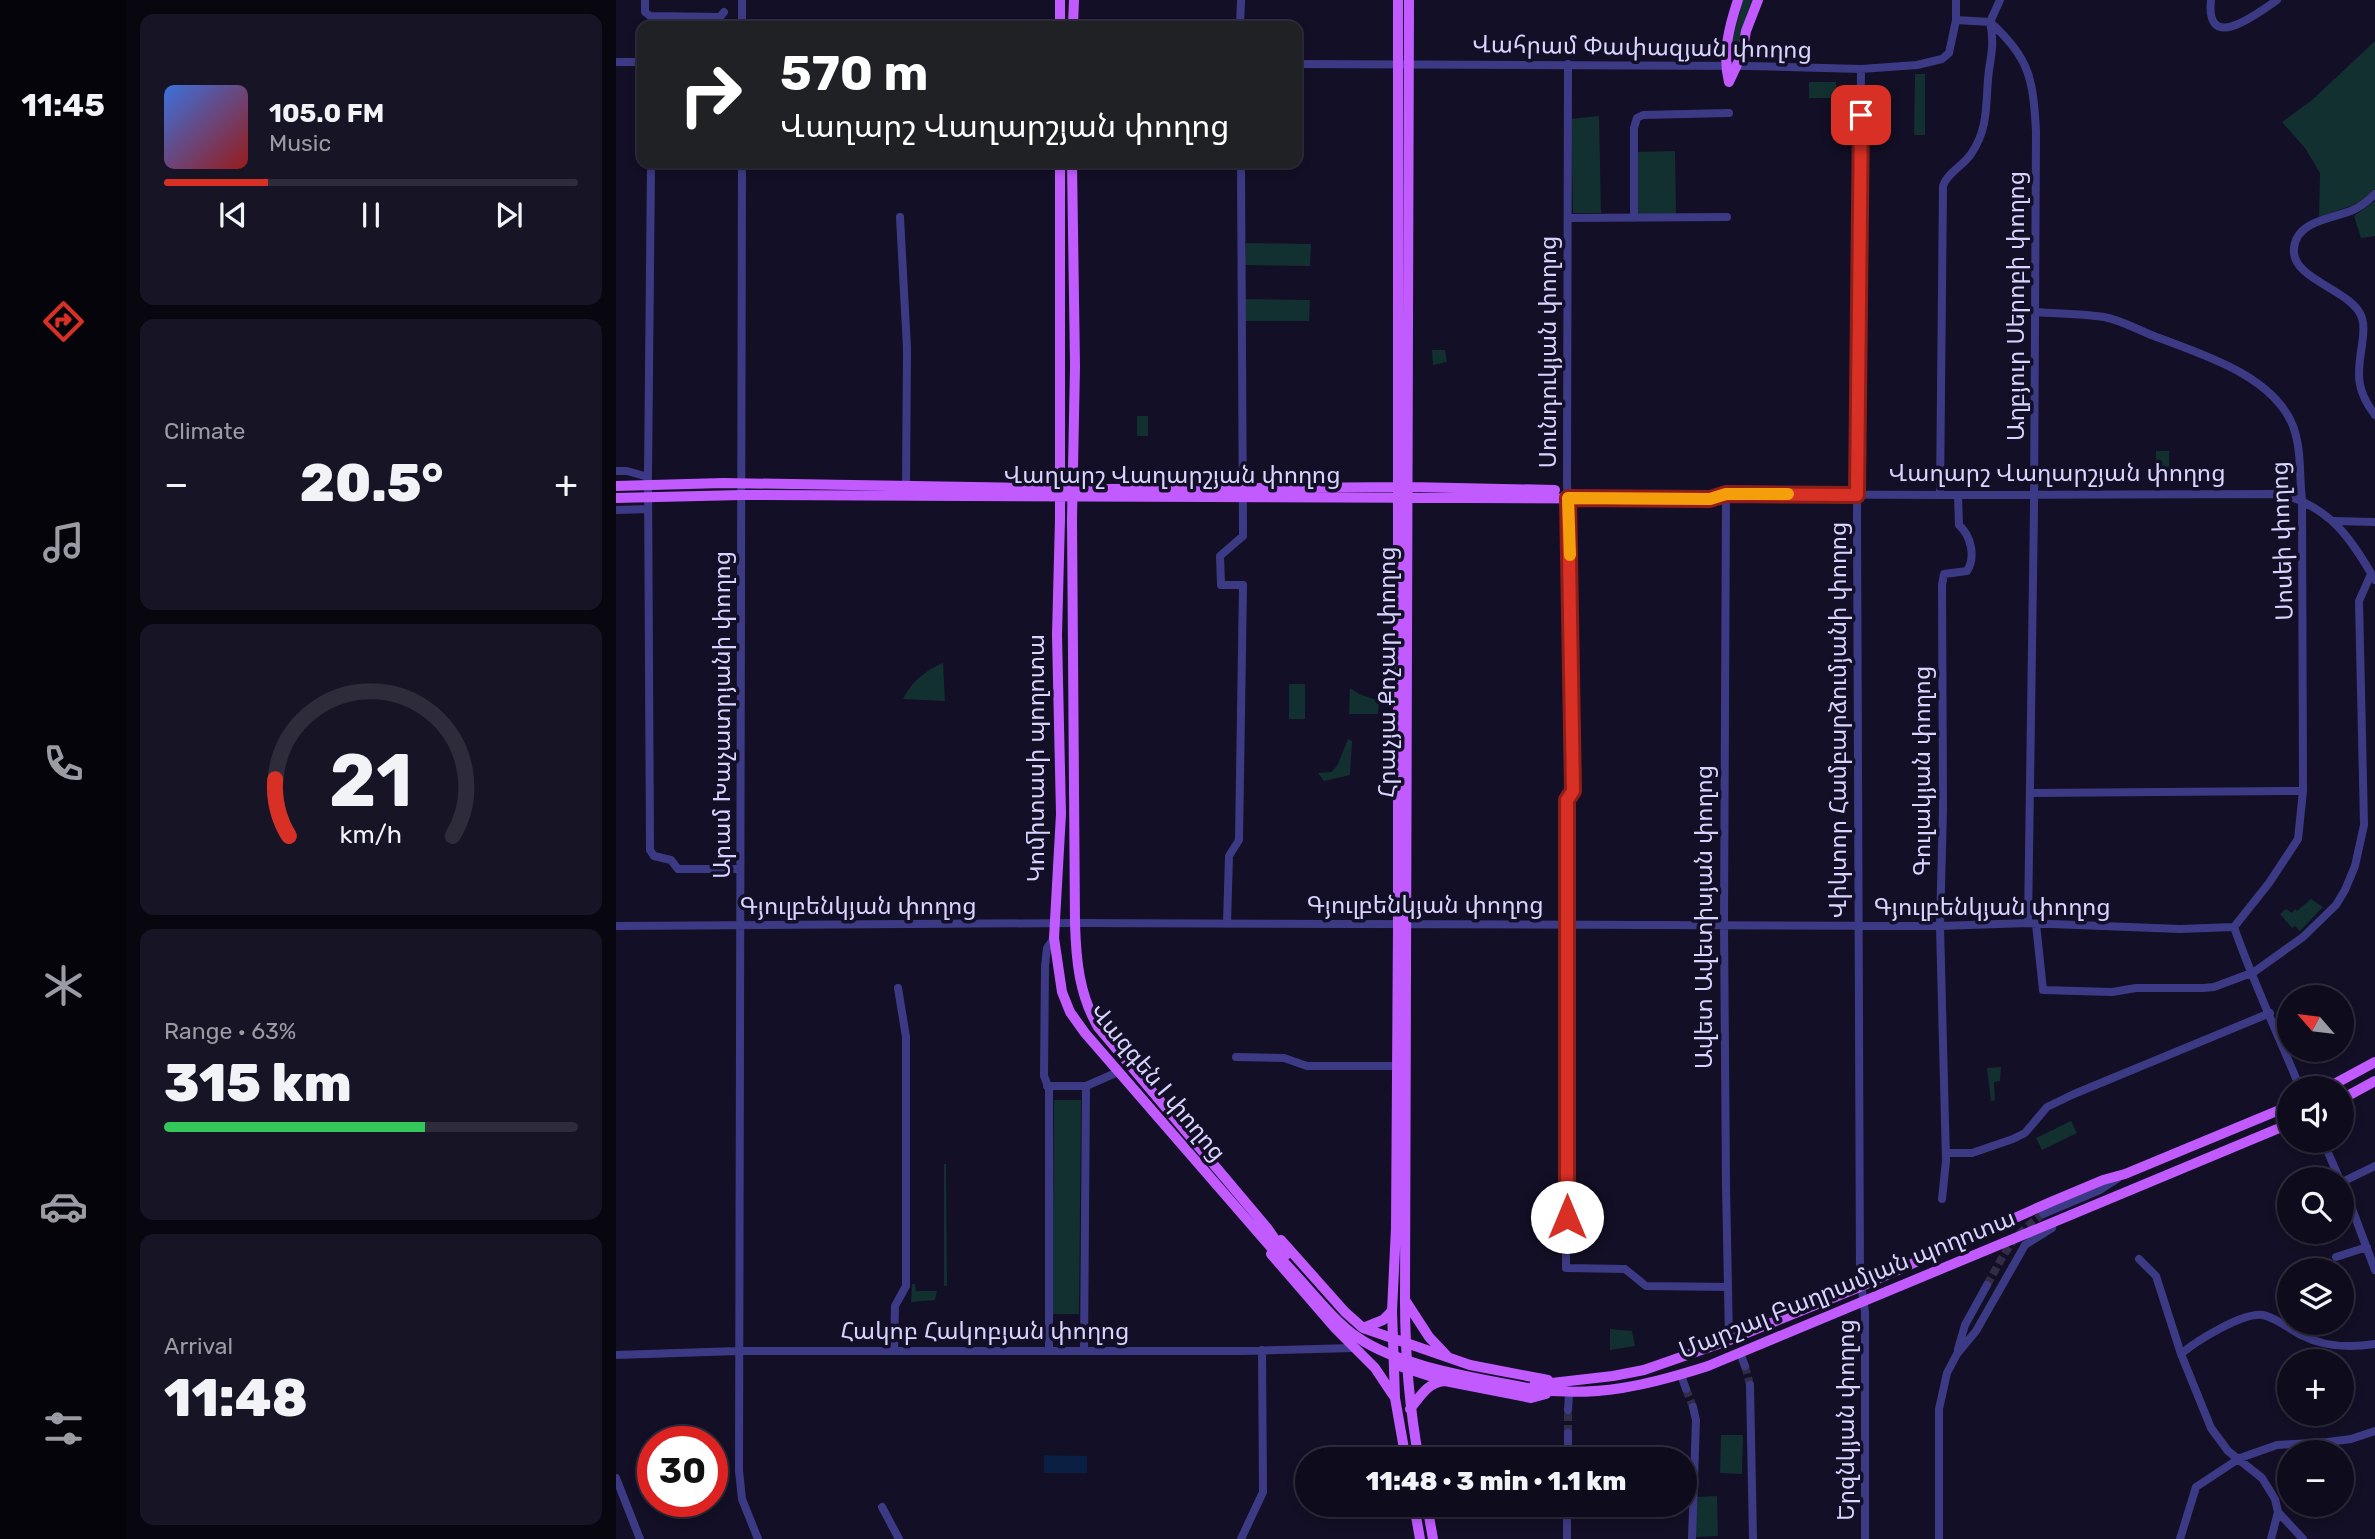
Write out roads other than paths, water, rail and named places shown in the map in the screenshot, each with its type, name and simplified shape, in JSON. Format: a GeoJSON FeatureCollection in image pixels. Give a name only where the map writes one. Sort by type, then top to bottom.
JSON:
{"type":"FeatureCollection","features":[{"type":"Feature","properties":{"kind":"main road"},"geometry":{"type":"LineString","coordinates":[[1060,0],[1060,21]]}},
{"type":"Feature","properties":{"kind":"main road"},"geometry":{"type":"LineString","coordinates":[[1073,21],[1074,0]]}},
{"type":"Feature","properties":{"kind":"main road","name":"Հրաչյա Քոչար փողոց"},"geometry":{"type":"LineString","coordinates":[[1398,0],[1403,65],[1405,1300],[1410,1409],[1417,1447]]}},
{"type":"Feature","properties":{"kind":"main road","name":"Հրաչյա Քոչար փողոց"},"geometry":{"type":"LineString","coordinates":[[1403,65],[1409,0]]}},
{"type":"Feature","properties":{"kind":"main road"},"geometry":{"type":"LineString","coordinates":[[1731,66],[1730,23],[1738,0]]}},
{"type":"Feature","properties":{"kind":"main road"},"geometry":{"type":"LineString","coordinates":[[1731,66],[1742,54],[1758,0]]}},
{"type":"Feature","properties":{"kind":"main road","name":"Կոմիտասի պողոտա"},"geometry":{"type":"LineString","coordinates":[[1054,937],[1061,814],[1057,635],[1060,168]]}},
{"type":"Feature","properties":{"kind":"main road","name":"Կոմիտասի պողոտա"},"geometry":{"type":"LineString","coordinates":[[1072,168],[1075,366],[1075,923]]}},
{"type":"Feature","properties":{"kind":"main road","name":"Վաղարշ Վաղարշյան փողոց"},"geometry":{"type":"LineString","coordinates":[[616,486],[648,481],[742,489],[1059,493],[1403,492],[1710,499],[1726,494]]}},
{"type":"Feature","properties":{"kind":"main road","name":"Վաղարշ Վաղարշյան փողոց"},"geometry":{"type":"LineString","coordinates":[[616,498],[742,489],[906,485],[1059,493]]}},
{"type":"Feature","properties":{"kind":"main road","name":"Վազգեն I փողոց"},"geometry":{"type":"LineString","coordinates":[[1075,923],[1080,984],[1087,1007],[1098,1027],[1284,1257],[1351,1332],[1377,1348],[1406,1356]]}},
{"type":"Feature","properties":{"kind":"main road","name":"Հրաչյա Քոչար փողոց"},"geometry":{"type":"LineString","coordinates":[[1403,924],[1392,1311],[1395,1398],[1404,1447]]}},
{"type":"Feature","properties":{"kind":"main road","name":"Վազգեն I փողոց"},"geometry":{"type":"LineString","coordinates":[[1054,937],[1062,992],[1070,1012],[1118,1072],[1266,1234],[1290,1248],[1345,1312],[1363,1328]]}},
{"type":"Feature","properties":{"kind":"main road"},"geometry":{"type":"LineString","coordinates":[[2349,1076],[2375,1062]]}},
{"type":"Feature","properties":{"kind":"main road"},"geometry":{"type":"LineString","coordinates":[[2354,1092],[2375,1081]]}},
{"type":"Feature","properties":{"kind":"main road","name":"Մարշալ Բաղրամյան պողոտա"},"geometry":{"type":"LineString","coordinates":[[1406,1356],[1458,1374],[1534,1387],[1555,1387],[1651,1368],[1730,1340],[1861,1286],[2053,1201],[2277,1111]]}},
{"type":"Feature","properties":{"kind":"main road","name":"Մարշալ Բաղրամյան պողոտա"},"geometry":{"type":"LineString","coordinates":[[1555,1387],[1569,1394],[1650,1384],[1681,1375],[1740,1353],[2277,1129]]}},
{"type":"Feature","properties":{"kind":"main road","name":"Վազգեն I փողոց"},"geometry":{"type":"LineString","coordinates":[[1266,1234],[1276,1261],[1375,1368],[1395,1398]]}},
{"type":"Feature","properties":{"kind":"main road"},"geometry":{"type":"LineString","coordinates":[[1405,1300],[1429,1337],[1449,1358]]}},
{"type":"Feature","properties":{"kind":"main road"},"geometry":{"type":"LineString","coordinates":[[1363,1328],[1383,1320],[1392,1311]]}},
{"type":"Feature","properties":{"kind":"main road"},"geometry":{"type":"LineString","coordinates":[[1363,1328],[1393,1339],[1406,1356],[1445,1381]]}},
{"type":"Feature","properties":{"kind":"main road"},"geometry":{"type":"LineString","coordinates":[[1354,1348],[1362,1342],[1363,1328]]}},
{"type":"Feature","properties":{"kind":"main road"},"geometry":{"type":"LineString","coordinates":[[1393,1364],[1406,1356],[1449,1358],[1555,1387]]}},
{"type":"Feature","properties":{"kind":"main road"},"geometry":{"type":"LineString","coordinates":[[1445,1381],[1440,1367],[1449,1358]]}},
{"type":"Feature","properties":{"kind":"main road"},"geometry":{"type":"LineString","coordinates":[[1410,1409],[1434,1382],[1445,1381],[1531,1398],[1555,1387]]}},
{"type":"Feature","properties":{"kind":"main road"},"geometry":{"type":"LineString","coordinates":[[1416,1517],[1420,1539]]}},
{"type":"Feature","properties":{"kind":"main road"},"geometry":{"type":"LineString","coordinates":[[1429,1517],[1433,1539]]}},
{"type":"Feature","properties":{"kind":"street"},"geometry":{"type":"LineString","coordinates":[[645,0],[645,12],[650,16],[720,17],[724,12]]}},
{"type":"Feature","properties":{"kind":"street"},"geometry":{"type":"LineString","coordinates":[[742,0],[742,21]]}},
{"type":"Feature","properties":{"kind":"street"},"geometry":{"type":"LineString","coordinates":[[1240,21],[1241,0]]}},
{"type":"Feature","properties":{"kind":"street","name":"Վահրամ Փափազյան փողոց"},"geometry":{"type":"LineString","coordinates":[[1302,64],[1568,64],[1861,69],[1917,65],[1942,59],[1949,53],[1956,20],[1955,0]]}},
{"type":"Feature","properties":{"kind":"street"},"geometry":{"type":"LineString","coordinates":[[1940,495],[1943,186],[1945,180],[1972,153],[1983,127],[1993,52],[1990,22],[2000,0]]}},
{"type":"Feature","properties":{"kind":"street"},"geometry":{"type":"LineString","coordinates":[[2211,0],[2210,14],[2213,22],[2228,27],[2244,22],[2277,0]]}},
{"type":"Feature","properties":{"kind":"street"},"geometry":{"type":"LineString","coordinates":[[1956,20],[1990,22]]}},
{"type":"Feature","properties":{"kind":"street","name":"Աղբյուր Սերոբի փողոց"},"geometry":{"type":"LineString","coordinates":[[1990,22],[2026,64],[2031,82],[2036,131],[2030,793],[2032,923],[2043,990],[2112,992],[2136,988],[2214,987],[2250,973]]}},
{"type":"Feature","properties":{"kind":"street"},"geometry":{"type":"LineString","coordinates":[[616,62],[637,62]]}},
{"type":"Feature","properties":{"kind":"street","name":"Սունդուկյան փողոց"},"geometry":{"type":"LineString","coordinates":[[1568,64],[1568,494],[1573,791],[1567,800],[1566,1268],[1625,1269],[1646,1286],[1728,1287]]}},
{"type":"Feature","properties":{"kind":"street","name":"Վիկտոր Համբարձումյանի փողոց"},"geometry":{"type":"LineString","coordinates":[[1861,69],[1857,495],[1860,1265],[1864,1301]]}},
{"type":"Feature","properties":{"kind":"street"},"geometry":{"type":"LineString","coordinates":[[1634,218],[1634,128],[1637,118],[1643,115],[1728,113]]}},
{"type":"Feature","properties":{"kind":"street"},"geometry":{"type":"LineString","coordinates":[[651,168],[648,481],[650,850],[654,856],[671,860],[678,869],[740,869]]}},
{"type":"Feature","properties":{"kind":"street","name":"Արամ Խաչատրյանի փողոց"},"geometry":{"type":"LineString","coordinates":[[742,168],[738,1351],[740,1489],[758,1539]]}},
{"type":"Feature","properties":{"kind":"street"},"geometry":{"type":"LineString","coordinates":[[1227,923],[1229,856],[1239,839],[1243,584],[1221,585],[1220,556],[1243,536],[1241,168]]}},
{"type":"Feature","properties":{"kind":"street"},"geometry":{"type":"LineString","coordinates":[[2375,194],[2351,211],[2305,228],[2297,236],[2293,251],[2299,264],[2312,277],[2352,302],[2360,312],[2365,326],[2357,374],[2363,399],[2375,415]]}},
{"type":"Feature","properties":{"kind":"street"},"geometry":{"type":"LineString","coordinates":[[900,217],[907,348],[906,485]]}},
{"type":"Feature","properties":{"kind":"street"},"geometry":{"type":"LineString","coordinates":[[1568,218],[1727,217]]}},
{"type":"Feature","properties":{"kind":"street","name":"Սոսեի փողոց"},"geometry":{"type":"LineString","coordinates":[[2035,313],[2094,316],[2115,320],[2206,355],[2256,383],[2279,402],[2293,427],[2300,456],[2302,500],[2302,791],[2298,839],[2269,883],[2234,927]]}},
{"type":"Feature","properties":{"kind":"street"},"geometry":{"type":"LineString","coordinates":[[616,471],[627,471],[648,481]]}},
{"type":"Feature","properties":{"kind":"street","name":"Վաղարշ Վաղարշյան փողոց"},"geometry":{"type":"LineString","coordinates":[[1726,494],[2281,494],[2302,500]]}},
{"type":"Feature","properties":{"kind":"street","name":"Ավետ Ավետիսյան փողոց"},"geometry":{"type":"LineString","coordinates":[[1726,494],[1724,925],[1730,1340]]}},
{"type":"Feature","properties":{"kind":"street","name":"Գուլակյան փողոց"},"geometry":{"type":"LineString","coordinates":[[1942,1199],[1946,1153],[1940,926],[1943,809],[1942,579],[1944,574],[1967,570],[1972,556],[1967,532],[1959,525],[1958,495]]}},
{"type":"Feature","properties":{"kind":"street"},"geometry":{"type":"LineString","coordinates":[[2250,973],[2303,937],[2336,905],[2355,866],[2364,825],[2358,601],[2373,577],[2334,521],[2302,500]]}},
{"type":"Feature","properties":{"kind":"street"},"geometry":{"type":"LineString","coordinates":[[616,510],[648,509]]}},
{"type":"Feature","properties":{"kind":"street"},"geometry":{"type":"LineString","coordinates":[[2334,521],[2375,522]]}},
{"type":"Feature","properties":{"kind":"street"},"geometry":{"type":"LineString","coordinates":[[2030,793],[2302,791]]}},
{"type":"Feature","properties":{"kind":"street","name":"Գյուլբենկյան փողոց"},"geometry":{"type":"LineString","coordinates":[[616,926],[1227,923],[1940,926],[2032,923],[2180,929],[2234,927]]}},
{"type":"Feature","properties":{"kind":"street"},"geometry":{"type":"LineString","coordinates":[[2234,927],[2250,973],[2270,1013],[2295,1076]]}},
{"type":"Feature","properties":{"kind":"street","name":"Կոմիտասի պողոտա"},"geometry":{"type":"LineString","coordinates":[[1049,1351],[1050,1235],[1047,1086],[1044,1076],[1045,966],[1047,948],[1054,937]]}},
{"type":"Feature","properties":{"kind":"street"},"geometry":{"type":"LineString","coordinates":[[894,1351],[895,1306],[904,1292],[906,1272],[906,1037],[898,988]]}},
{"type":"Feature","properties":{"kind":"street"},"geometry":{"type":"LineString","coordinates":[[1946,1153],[1972,1153],[2013,1139],[2025,1133],[2047,1107],[2270,1013]]}},
{"type":"Feature","properties":{"kind":"street"},"geometry":{"type":"LineString","coordinates":[[1236,1057],[1284,1058],[1307,1066],[1397,1066]]}},
{"type":"Feature","properties":{"kind":"street"},"geometry":{"type":"LineString","coordinates":[[1047,1086],[1087,1086],[1118,1072]]}},
{"type":"Feature","properties":{"kind":"street"},"geometry":{"type":"LineString","coordinates":[[1084,1350],[1087,1086]]}},
{"type":"Feature","properties":{"kind":"street"},"geometry":{"type":"LineString","coordinates":[[2354,1175],[2375,1166]]}},
{"type":"Feature","properties":{"kind":"street"},"geometry":{"type":"LineString","coordinates":[[2043,1214],[2100,1190],[2125,1174]]}},
{"type":"Feature","properties":{"kind":"street"},"geometry":{"type":"LineString","coordinates":[[1939,1539],[1940,1399],[1947,1373],[1957,1354],[1976,1331],[2025,1245],[2040,1234],[2092,1207]]}},
{"type":"Feature","properties":{"kind":"street"},"geometry":{"type":"LineString","coordinates":[[2354,1214],[2375,1270]]}},
{"type":"Feature","properties":{"kind":"street"},"geometry":{"type":"LineString","coordinates":[[2336,1257],[2367,1247]]}},
{"type":"Feature","properties":{"kind":"street"},"geometry":{"type":"LineString","coordinates":[[2139,1259],[2157,1276],[2181,1354],[2211,1428],[2228,1451],[2262,1478],[2274,1499],[2277,1512],[2271,1539]]}},
{"type":"Feature","properties":{"kind":"street"},"geometry":{"type":"LineString","coordinates":[[1957,1354],[1965,1325],[1987,1285]]}},
{"type":"Feature","properties":{"kind":"street","name":"Երզնկյան փողոց"},"geometry":{"type":"LineString","coordinates":[[1864,1301],[1865,1539]]}},
{"type":"Feature","properties":{"kind":"street"},"geometry":{"type":"LineString","coordinates":[[2181,1354],[2195,1342],[2247,1317],[2262,1315],[2323,1344],[2356,1347],[2375,1344]]}},
{"type":"Feature","properties":{"kind":"street","name":"Հակոբ Հակոբյան փողոց"},"geometry":{"type":"LineString","coordinates":[[616,1355],[738,1351],[1354,1348]]}},
{"type":"Feature","properties":{"kind":"street"},"geometry":{"type":"LineString","coordinates":[[1241,1539],[1262,1492],[1262,1350]]}},
{"type":"Feature","properties":{"kind":"street"},"geometry":{"type":"LineString","coordinates":[[1740,1353],[1745,1366]]}},
{"type":"Feature","properties":{"kind":"street"},"geometry":{"type":"LineString","coordinates":[[1681,1375],[1686,1389]]}},
{"type":"Feature","properties":{"kind":"street"},"geometry":{"type":"LineString","coordinates":[[1750,1385],[1753,1539]]}},
{"type":"Feature","properties":{"kind":"street"},"geometry":{"type":"LineString","coordinates":[[1568,1410],[1569,1394]]}},
{"type":"Feature","properties":{"kind":"street"},"geometry":{"type":"LineString","coordinates":[[1692,1539],[1696,1420],[1693,1407]]}},
{"type":"Feature","properties":{"kind":"street"},"geometry":{"type":"LineString","coordinates":[[2180,1539],[2196,1487],[2240,1458],[2277,1445],[2351,1439],[2375,1431]]}},
{"type":"Feature","properties":{"kind":"street"},"geometry":{"type":"LineString","coordinates":[[1568,1433],[1568,1447]]}},
{"type":"Feature","properties":{"kind":"street"},"geometry":{"type":"LineString","coordinates":[[616,1478],[640,1539]]}},
{"type":"Feature","properties":{"kind":"street"},"geometry":{"type":"LineString","coordinates":[[882,1507],[900,1539]]}},
{"type":"Feature","properties":{"kind":"street"},"geometry":{"type":"LineString","coordinates":[[1567,1517],[1567,1539]]}},
{"type":"Feature","properties":{"kind":"street"},"geometry":{"type":"LineString","coordinates":[[2282,1517],[2303,1539]]}},
{"type":"Feature","properties":{"kind":"water"},"geometry":{"type":"Polygon","coordinates":[[[1044,1455],[1087,1456],[1087,1473],[1044,1473],[1044,1455]]]}},
{"type":"Feature","properties":{"kind":"tunnel"},"geometry":{"type":"LineString","coordinates":[[1987,1285],[2010,1245],[2043,1214]]}},
{"type":"Feature","properties":{"kind":"tunnel"},"geometry":{"type":"LineString","coordinates":[[1745,1366],[1750,1385]]}},
{"type":"Feature","properties":{"kind":"tunnel"},"geometry":{"type":"LineString","coordinates":[[1686,1389],[1693,1407]]}},
{"type":"Feature","properties":{"kind":"tunnel"},"geometry":{"type":"LineString","coordinates":[[1568,1410],[1568,1433]]}}]}
